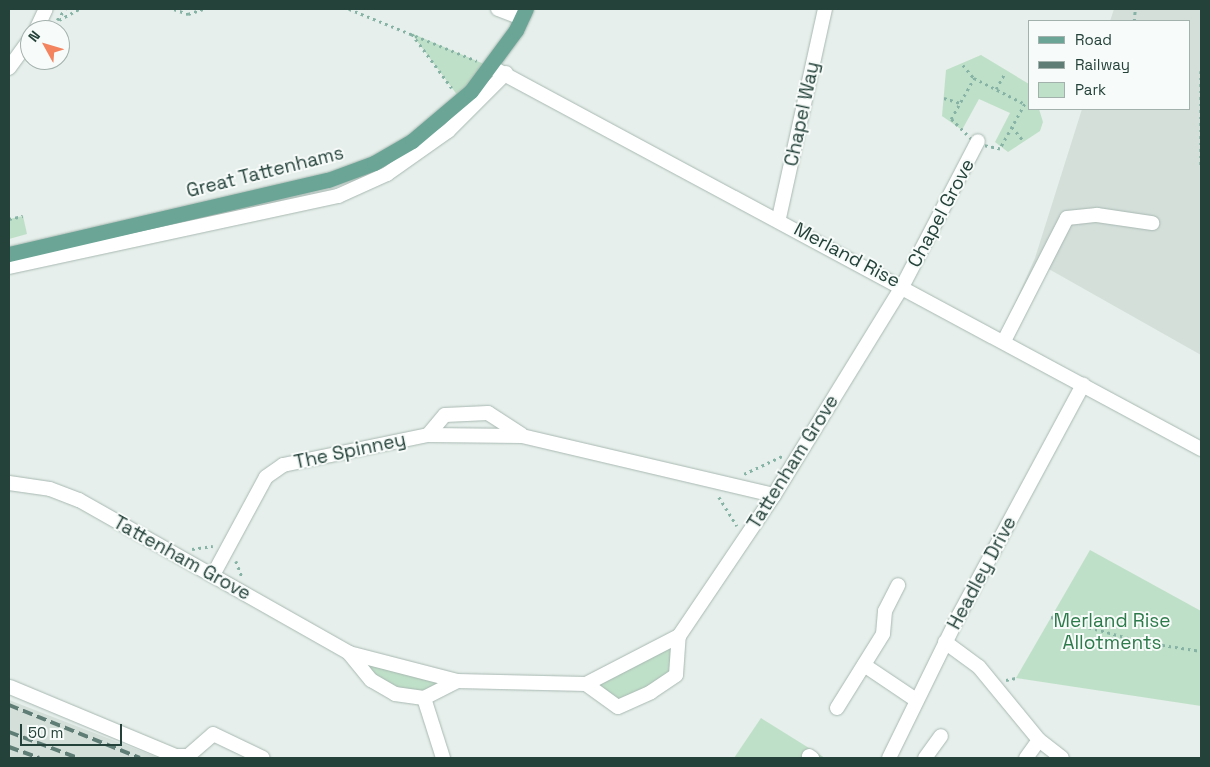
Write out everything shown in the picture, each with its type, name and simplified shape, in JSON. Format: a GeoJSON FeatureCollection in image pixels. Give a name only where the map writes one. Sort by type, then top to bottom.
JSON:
{"type":"FeatureCollection","features":[{"type":"Feature","properties":{"kind":"main road","name":"Great Tattenhams"},"geometry":{"type":"LineString","coordinates":[[9,254],[328,180],[374,163],[412,141],[461,100],[491,67],[524,13]]}},
{"type":"Feature","properties":{"kind":"street"},"geometry":{"type":"LineString","coordinates":[[498,9],[524,13]]}},
{"type":"Feature","properties":{"kind":"street","name":"Chapel Way"},"geometry":{"type":"LineString","coordinates":[[779,218],[825,9]]}},
{"type":"Feature","properties":{"kind":"street"},"geometry":{"type":"LineString","coordinates":[[9,68],[20,52]]}},
{"type":"Feature","properties":{"kind":"street","name":"Merland Rise"},"geometry":{"type":"LineString","coordinates":[[491,67],[506,73],[779,218],[1201,449]]}},
{"type":"Feature","properties":{"kind":"street"},"geometry":{"type":"LineString","coordinates":[[9,267],[338,196],[387,174],[448,131],[506,73]]}},
{"type":"Feature","properties":{"kind":"street","name":"Chapel Grove"},"geometry":{"type":"LineString","coordinates":[[903,285],[977,142]]}},
{"type":"Feature","properties":{"kind":"street"},"geometry":{"type":"LineString","coordinates":[[1004,341],[1067,218],[1097,215],[1152,223]]}},
{"type":"Feature","properties":{"kind":"street","name":"Tattenham Grove"},"geometry":{"type":"LineString","coordinates":[[9,483],[50,489],[79,500],[213,574],[348,653],[457,681],[586,684],[679,636],[774,495],[903,285]]}},
{"type":"Feature","properties":{"kind":"street","name":"Headley Drive"},"geometry":{"type":"LineString","coordinates":[[1062,758],[1039,740],[979,667],[945,642],[1083,385]]}},
{"type":"Feature","properties":{"kind":"street","name":"The Spinney"},"geometry":{"type":"LineString","coordinates":[[428,435],[444,415],[488,413],[522,436]]}},
{"type":"Feature","properties":{"kind":"street","name":"The Spinney"},"geometry":{"type":"LineString","coordinates":[[213,574],[266,478],[283,465],[428,435],[522,436],[719,488],[774,495]]}},
{"type":"Feature","properties":{"kind":"street"},"geometry":{"type":"LineString","coordinates":[[837,708],[883,634],[885,611],[898,585]]}},
{"type":"Feature","properties":{"kind":"street","name":"Tattenham Grove"},"geometry":{"type":"LineString","coordinates":[[586,684],[618,707],[651,692],[676,675],[679,636]]}},
{"type":"Feature","properties":{"kind":"street"},"geometry":{"type":"LineString","coordinates":[[889,758],[945,642]]}},
{"type":"Feature","properties":{"kind":"street","name":"Tattenham Grove"},"geometry":{"type":"LineString","coordinates":[[348,653],[371,680],[395,694],[424,698],[457,681]]}},
{"type":"Feature","properties":{"kind":"street"},"geometry":{"type":"LineString","coordinates":[[864,665],[916,700]]}},
{"type":"Feature","properties":{"kind":"street"},"geometry":{"type":"LineString","coordinates":[[9,682],[176,756],[188,756],[214,734],[263,758]]}},
{"type":"Feature","properties":{"kind":"street"},"geometry":{"type":"LineString","coordinates":[[424,698],[443,758]]}},
{"type":"Feature","properties":{"kind":"street"},"geometry":{"type":"LineString","coordinates":[[925,758],[941,736]]}},
{"type":"Feature","properties":{"kind":"street"},"geometry":{"type":"LineString","coordinates":[[1026,758],[1039,740]]}},
{"type":"Feature","properties":{"kind":"path"},"geometry":{"type":"LineString","coordinates":[[58,20],[79,9]]}},
{"type":"Feature","properties":{"kind":"path"},"geometry":{"type":"LineString","coordinates":[[174,9],[188,14],[203,9]]}},
{"type":"Feature","properties":{"kind":"path"},"geometry":{"type":"LineString","coordinates":[[349,9],[491,67]]}},
{"type":"Feature","properties":{"kind":"path"},"geometry":{"type":"LineString","coordinates":[[411,33],[461,100]]}},
{"type":"Feature","properties":{"kind":"path"},"geometry":{"type":"LineString","coordinates":[[963,66],[974,78],[1027,105],[1000,149],[977,142],[951,119],[974,78]]}},
{"type":"Feature","properties":{"kind":"path"},"geometry":{"type":"LineString","coordinates":[[1201,71],[1201,167]]}},
{"type":"Feature","properties":{"kind":"path"},"geometry":{"type":"LineString","coordinates":[[996,89],[1005,73]]}},
{"type":"Feature","properties":{"kind":"path"},"geometry":{"type":"LineString","coordinates":[[944,98],[960,103]]}},
{"type":"Feature","properties":{"kind":"path"},"geometry":{"type":"LineString","coordinates":[[1012,127],[1023,140]]}},
{"type":"Feature","properties":{"kind":"path"},"geometry":{"type":"LineString","coordinates":[[9,219],[23,216]]}},
{"type":"Feature","properties":{"kind":"path"},"geometry":{"type":"LineString","coordinates":[[744,539],[719,488],[805,446]]}},
{"type":"Feature","properties":{"kind":"path"},"geometry":{"type":"LineString","coordinates":[[172,552],[230,543],[248,595]]}},
{"type":"Feature","properties":{"kind":"path"},"geometry":{"type":"LineString","coordinates":[[1051,617],[1143,642],[1201,651]]}},
{"type":"Feature","properties":{"kind":"shaded area"},"geometry":{"type":"Polygon","coordinates":[[[1114,9],[1201,9],[1201,355],[1047,268],[1016,318],[1009,316],[1035,258],[1082,110],[1190,110],[1190,20],[1110,20],[1114,9]]]}},
{"type":"Feature","properties":{"kind":"shaded area"},"geometry":{"type":"Polygon","coordinates":[[[9,700],[159,758],[9,758],[9,700]]]}},
{"type":"Feature","properties":{"kind":"green space"},"geometry":{"type":"Polygon","coordinates":[[[411,33],[491,67],[461,100],[411,33]]]}},
{"type":"Feature","properties":{"kind":"green space"},"geometry":{"type":"Polygon","coordinates":[[[981,55],[1028,83],[1028,110],[1039,110],[1043,122],[1040,131],[1008,152],[995,142],[1010,113],[979,99],[962,130],[942,116],[946,70],[981,55]]]}},
{"type":"Feature","properties":{"kind":"green space"},"geometry":{"type":"Polygon","coordinates":[[[23,216],[27,234],[9,239],[9,219],[23,216]]]}},
{"type":"Feature","properties":{"kind":"green space","name":"Merland Rise Allotments"},"geometry":{"type":"Polygon","coordinates":[[[1090,550],[1201,611],[1201,706],[1016,678],[1090,550]]]}},
{"type":"Feature","properties":{"kind":"green space"},"geometry":{"type":"Polygon","coordinates":[[[679,636],[676,675],[618,707],[586,684],[679,636]]]}},
{"type":"Feature","properties":{"kind":"green space"},"geometry":{"type":"Polygon","coordinates":[[[349,653],[457,681],[444,691],[395,694],[349,653]]]}},
{"type":"Feature","properties":{"kind":"green space"},"geometry":{"type":"Polygon","coordinates":[[[761,718],[825,758],[734,758],[761,718]]]}},
{"type":"Feature","properties":{"kind":"railway"},"geometry":{"type":"LineString","coordinates":[[9,705],[140,758]]}},
{"type":"Feature","properties":{"kind":"railway"},"geometry":{"type":"LineString","coordinates":[[9,732],[78,758]]}},
{"type":"Feature","properties":{"kind":"railway"},"geometry":{"type":"LineString","coordinates":[[9,747],[39,758]]}}]}
